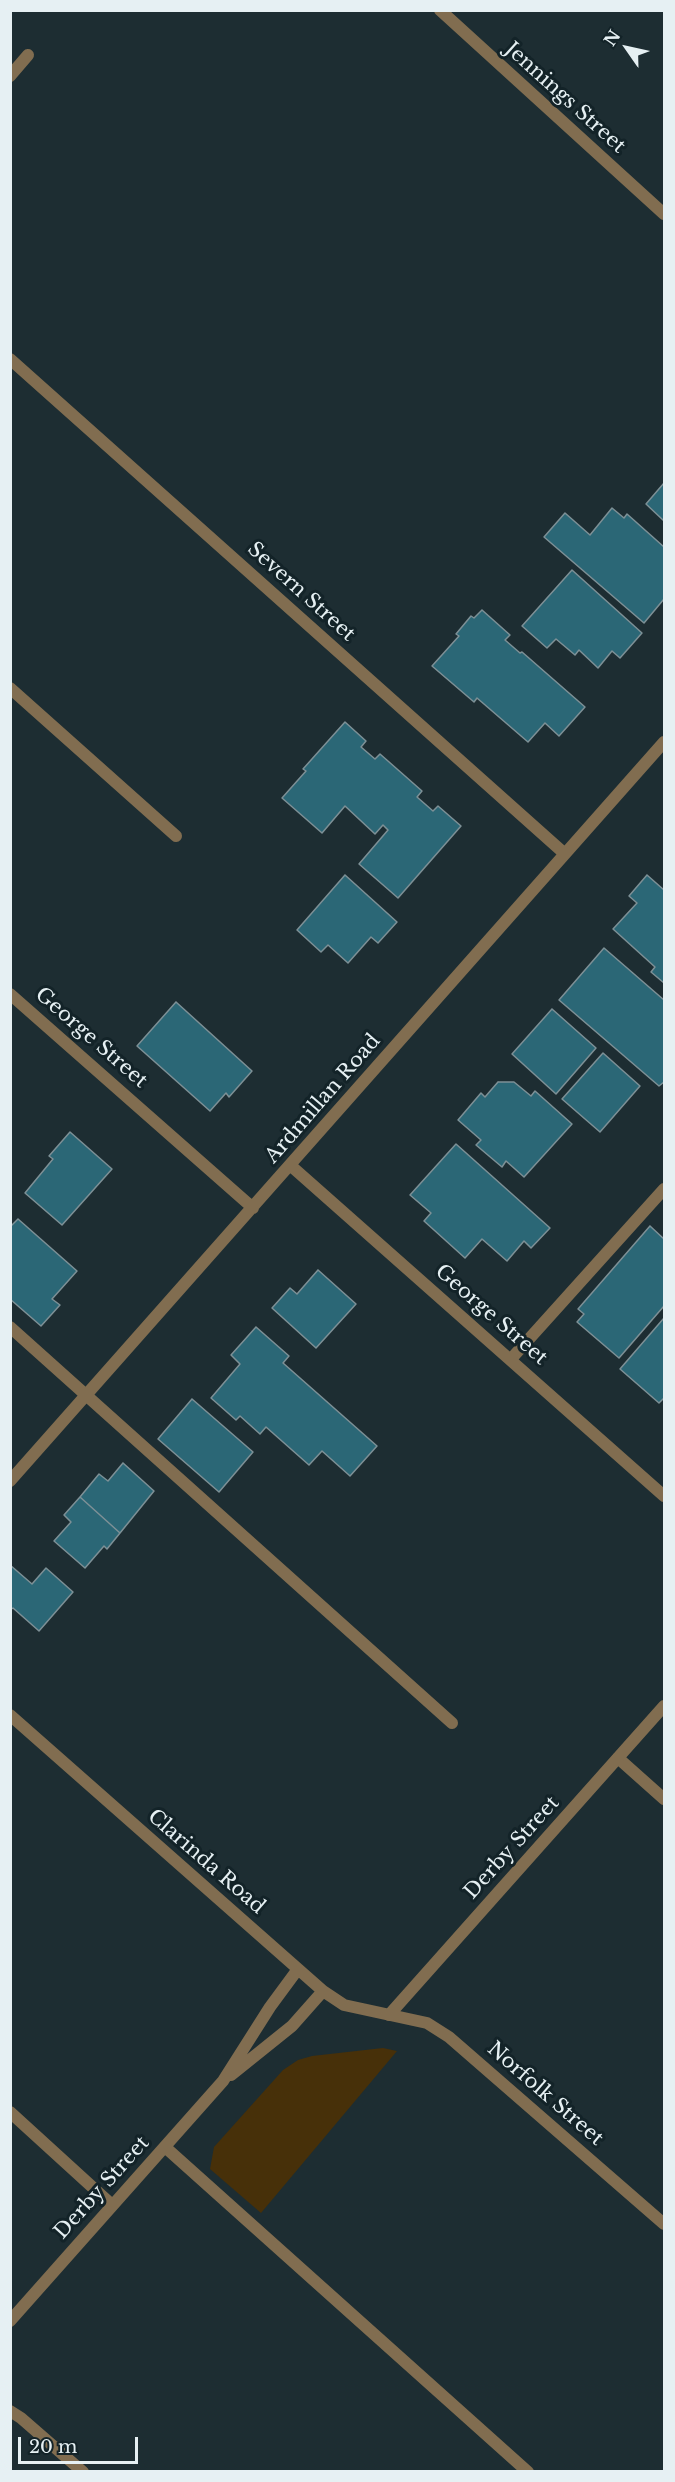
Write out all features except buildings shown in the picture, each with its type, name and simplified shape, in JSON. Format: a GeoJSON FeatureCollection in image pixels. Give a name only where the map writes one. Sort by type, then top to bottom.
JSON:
{"type":"FeatureCollection","features":[{"type":"Feature","properties":{"kind":"street","name":"Jennings Street"},"geometry":{"type":"LineString","coordinates":[[440,10],[664,214]]}},
{"type":"Feature","properties":{"kind":"street"},"geometry":{"type":"LineString","coordinates":[[10,76],[28,56]]}},
{"type":"Feature","properties":{"kind":"street","name":"Severn Street"},"geometry":{"type":"LineString","coordinates":[[10,359],[565,854]]}},
{"type":"Feature","properties":{"kind":"street"},"geometry":{"type":"LineString","coordinates":[[10,688],[176,836]]}},
{"type":"Feature","properties":{"kind":"street","name":"Ardmillan Road"},"geometry":{"type":"LineString","coordinates":[[10,1481],[664,742]]}},
{"type":"Feature","properties":{"kind":"street","name":"George Street"},"geometry":{"type":"LineString","coordinates":[[10,994],[253,1208]]}},
{"type":"Feature","properties":{"kind":"street","name":"George Street"},"geometry":{"type":"LineString","coordinates":[[290,1165],[664,1496]]}},
{"type":"Feature","properties":{"kind":"street"},"geometry":{"type":"LineString","coordinates":[[511,1359],[664,1189]]}},
{"type":"Feature","properties":{"kind":"street"},"geometry":{"type":"LineString","coordinates":[[10,1327],[452,1723]]}},
{"type":"Feature","properties":{"kind":"street","name":"Derby Street"},"geometry":{"type":"LineString","coordinates":[[389,2015],[664,1706]]}},
{"type":"Feature","properties":{"kind":"street","name":"Clarinda Road"},"geometry":{"type":"LineString","coordinates":[[10,1715],[323,1991],[344,2005],[389,2015]]}},
{"type":"Feature","properties":{"kind":"street"},"geometry":{"type":"LineString","coordinates":[[618,1758],[664,1799]]}},
{"type":"Feature","properties":{"kind":"street","name":"Derby Street"},"geometry":{"type":"LineString","coordinates":[[10,2321],[223,2081],[270,2007],[298,1969]]}},
{"type":"Feature","properties":{"kind":"street","name":"Derby Street"},"geometry":{"type":"LineString","coordinates":[[223,2081],[292,2026],[323,1991]]}},
{"type":"Feature","properties":{"kind":"street","name":"Norfolk Street"},"geometry":{"type":"LineString","coordinates":[[389,2015],[427,2023],[449,2037],[664,2224]]}},
{"type":"Feature","properties":{"kind":"street"},"geometry":{"type":"LineString","coordinates":[[10,2112],[111,2205]]}},
{"type":"Feature","properties":{"kind":"street"},"geometry":{"type":"LineString","coordinates":[[165,2147],[528,2472]]}},
{"type":"Feature","properties":{"kind":"street"},"geometry":{"type":"LineString","coordinates":[[10,2411],[83,2472]]}},
{"type":"Feature","properties":{"kind":"shaded area"},"geometry":{"type":"Polygon","coordinates":[[[383,2048],[397,2051],[261,2213],[210,2169],[214,2147],[283,2070],[298,2060],[312,2056],[383,2048]]]}}]}
